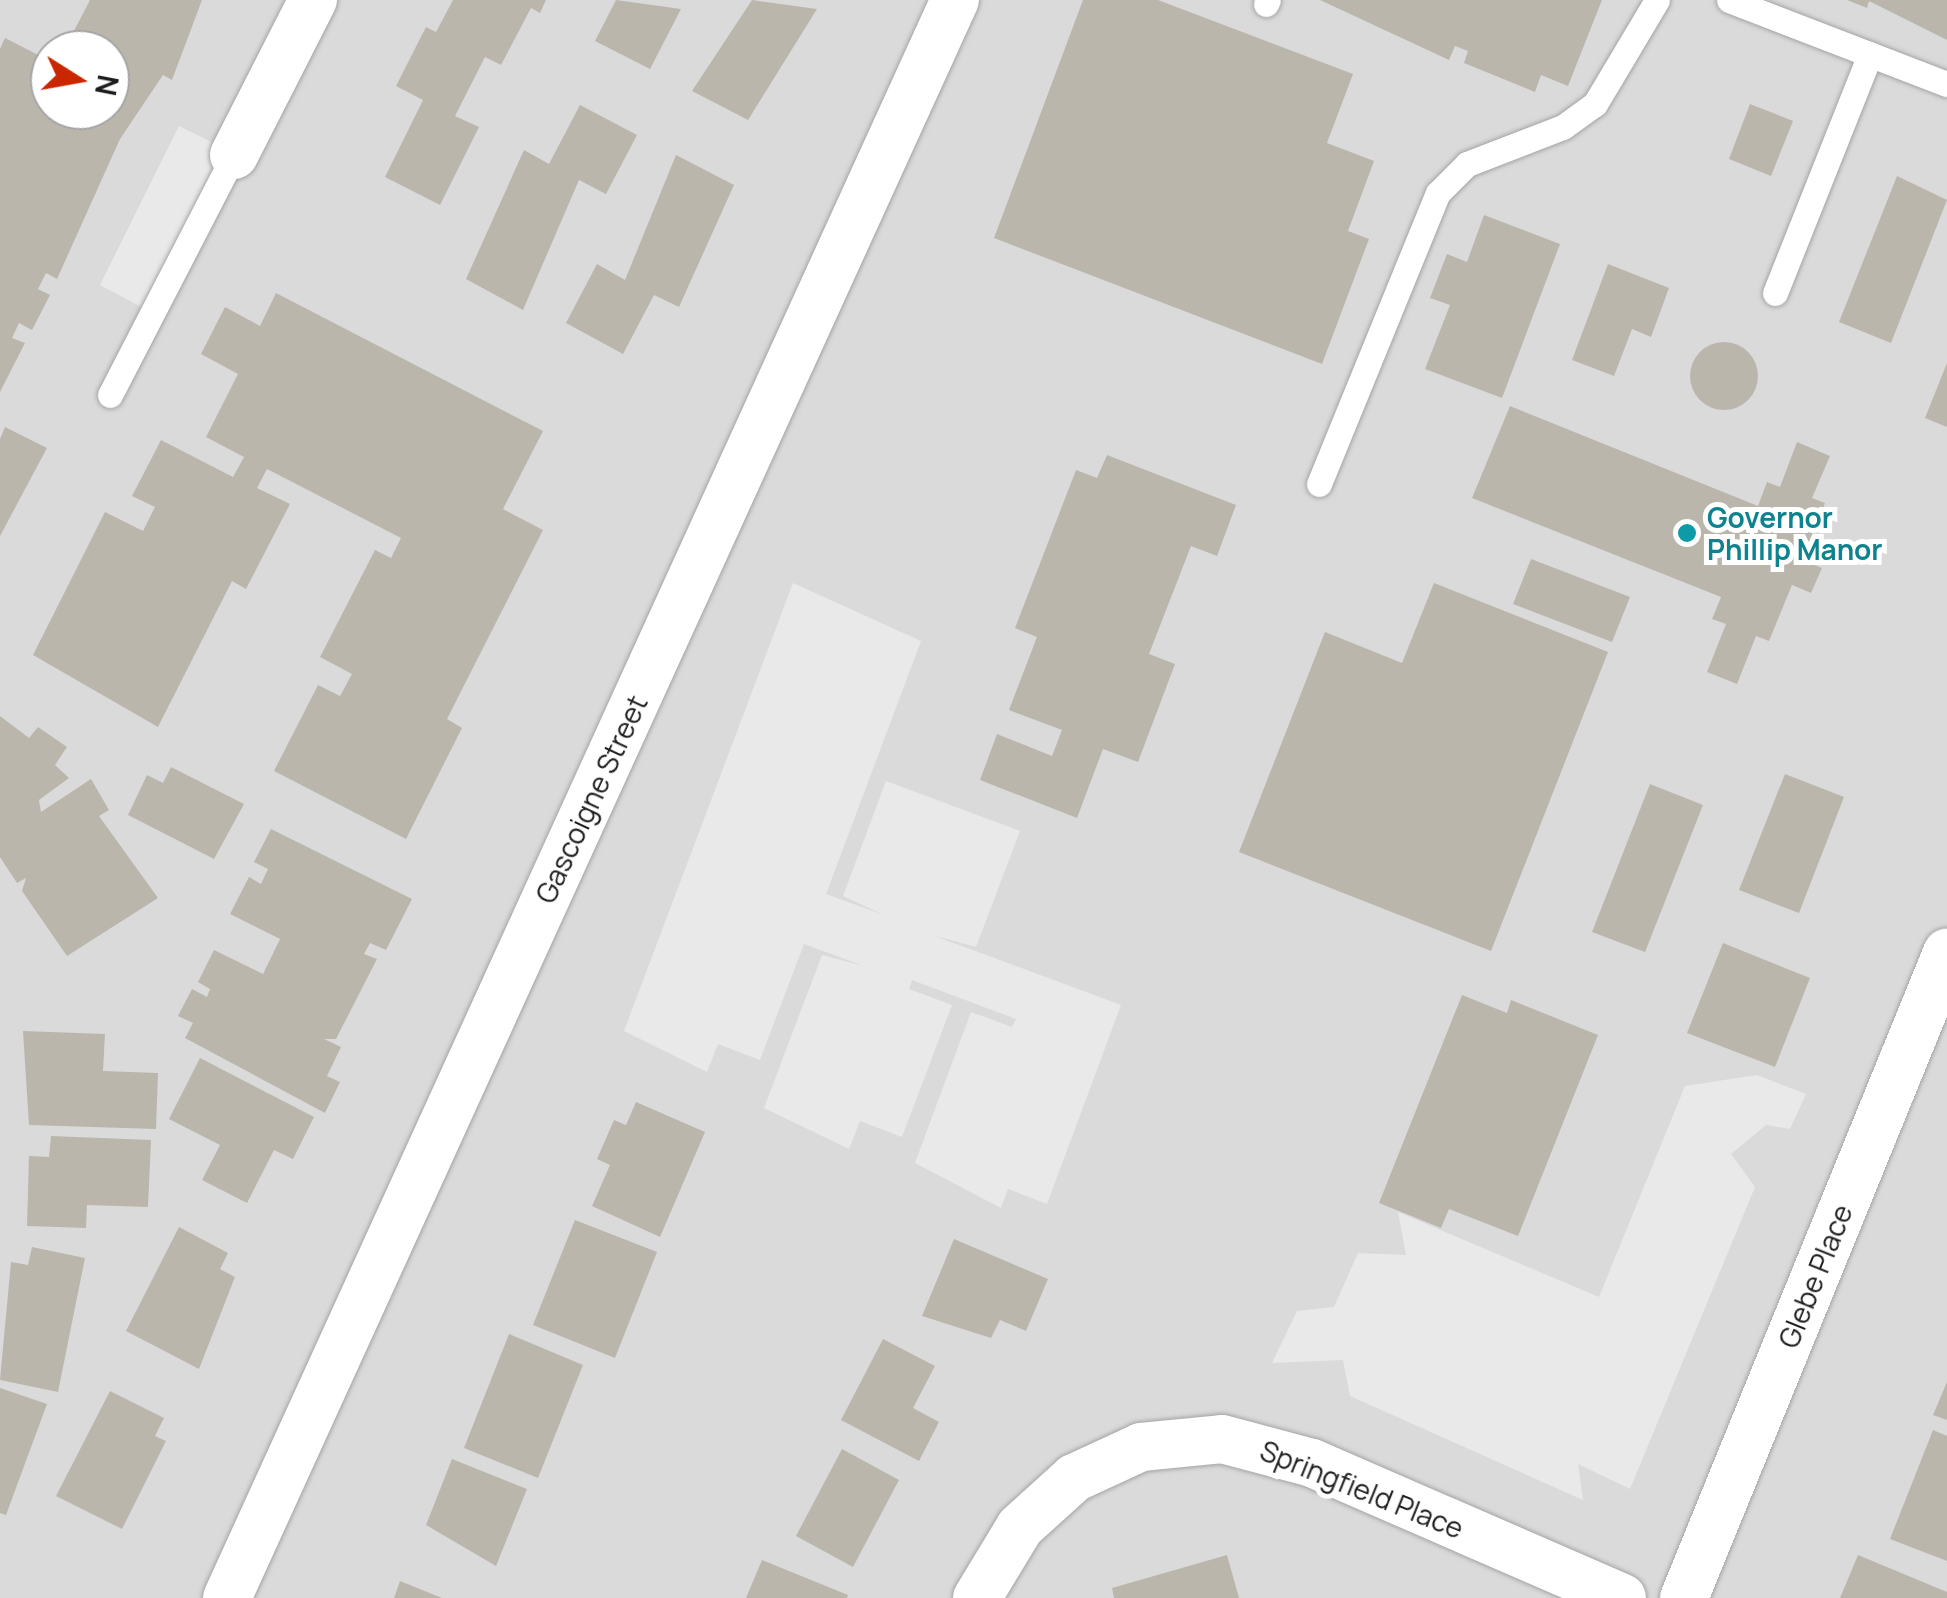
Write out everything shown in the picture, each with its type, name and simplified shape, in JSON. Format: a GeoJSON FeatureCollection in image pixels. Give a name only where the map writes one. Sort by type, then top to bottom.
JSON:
{"type":"FeatureCollection","features":[{"type":"Feature","properties":{"kind":"street"},"geometry":{"type":"LineString","coordinates":[[234,154],[314,0]]}},
{"type":"Feature","properties":{"kind":"street","name":"Gascoigne Street"},"geometry":{"type":"LineString","coordinates":[[226,1598],[955,0]]}},
{"type":"Feature","properties":{"kind":"street","name":"Glebe Place"},"geometry":{"type":"LineString","coordinates":[[1684,1598],[1947,953]]}},
{"type":"Feature","properties":{"kind":"street","name":"Springfield Place"},"geometry":{"type":"LineString","coordinates":[[977,1598],[1020,1527],[1074,1478],[1141,1448],[1222,1439],[1312,1463],[1622,1598]]}},
{"type":"Feature","properties":{"kind":"lane"},"geometry":{"type":"LineString","coordinates":[[1319,484],[1438,193],[1467,164],[1563,127],[1595,104],[1656,0]]}},
{"type":"Feature","properties":{"kind":"lane"},"geometry":{"type":"LineString","coordinates":[[1729,0],[1947,84]]}},
{"type":"Feature","properties":{"kind":"lane"},"geometry":{"type":"LineString","coordinates":[[1776,293],[1870,54]]}},
{"type":"Feature","properties":{"kind":"lane"},"geometry":{"type":"LineString","coordinates":[[110,395],[234,154]]}},
{"type":"Feature","properties":{"kind":"shaded area"},"geometry":{"type":"Polygon","coordinates":[[[0,0],[1947,0],[1947,1598],[0,1598],[0,0]]]}},
{"type":"Feature","properties":{"kind":"shaded area"},"geometry":{"type":"Polygon","coordinates":[[[179,126],[226,149],[145,309],[100,285],[179,126]]]}},
{"type":"Feature","properties":{"kind":"shaded area"},"geometry":{"type":"Polygon","coordinates":[[[793,583],[921,641],[826,894],[884,915],[843,896],[886,781],[1020,831],[976,947],[932,935],[1121,1005],[1047,1204],[1008,1189],[1001,1208],[915,1163],[971,1012],[1012,1027],[1016,1019],[912,980],[909,989],[952,1005],[902,1137],[860,1121],[849,1149],[764,1108],[822,955],[864,966],[804,944],[760,1060],[718,1044],[707,1072],[624,1031],[793,583]]]}},
{"type":"Feature","properties":{"kind":"shaded area"},"geometry":{"type":"Polygon","coordinates":[[[1757,1075],[1806,1094],[1790,1129],[1766,1125],[1731,1154],[1755,1187],[1630,1489],[1578,1464],[1583,1500],[1350,1396],[1343,1360],[1272,1363],[1297,1311],[1334,1307],[1358,1253],[1406,1255],[1398,1212],[1599,1297],[1685,1086],[1757,1075]]]}},
{"type":"Feature","properties":{"kind":"building"},"geometry":{"type":"Polygon","coordinates":[[[90,0],[202,0],[172,80],[163,75],[130,124],[130,30],[74,30],[90,0]]]}},
{"type":"Feature","properties":{"kind":"building"},"geometry":{"type":"Polygon","coordinates":[[[453,0],[546,0],[540,13],[531,8],[501,65],[485,57],[455,116],[479,127],[440,205],[385,177],[423,100],[396,86],[426,27],[436,32],[453,0]]]}},
{"type":"Feature","properties":{"kind":"building"},"geometry":{"type":"Polygon","coordinates":[[[616,0],[681,9],[650,69],[595,41],[616,0]]]}},
{"type":"Feature","properties":{"kind":"building"},"geometry":{"type":"Polygon","coordinates":[[[752,0],[817,9],[748,120],[692,91],[752,0]]]}},
{"type":"Feature","properties":{"kind":"building"},"geometry":{"type":"Polygon","coordinates":[[[1083,0],[1158,0],[1353,74],[1327,143],[1374,161],[1348,231],[1369,239],[1322,364],[994,238],[1083,0]]]}},
{"type":"Feature","properties":{"kind":"building"},"geometry":{"type":"Polygon","coordinates":[[[1320,0],[1602,0],[1568,86],[1541,75],[1535,92],[1464,63],[1468,51],[1455,46],[1449,60],[1320,0]]]}},
{"type":"Feature","properties":{"kind":"building"},"geometry":{"type":"Polygon","coordinates":[[[1847,0],[1947,0],[1947,40],[1869,1],[1867,8],[1847,0]]]}},
{"type":"Feature","properties":{"kind":"building"},"geometry":{"type":"Polygon","coordinates":[[[5,38],[30,51],[30,130],[126,130],[57,279],[46,273],[38,289],[50,295],[32,330],[19,323],[12,338],[25,343],[0,392],[0,49],[5,38]]]}},
{"type":"Feature","properties":{"kind":"building"},"geometry":{"type":"Polygon","coordinates":[[[1750,104],[1793,121],[1771,176],[1729,159],[1750,104]]]}},
{"type":"Feature","properties":{"kind":"building"},"geometry":{"type":"Polygon","coordinates":[[[580,105],[637,135],[606,194],[579,180],[523,310],[466,279],[524,150],[549,164],[580,105]]]}},
{"type":"Feature","properties":{"kind":"building"},"geometry":{"type":"Polygon","coordinates":[[[676,155],[734,185],[679,307],[654,295],[623,354],[566,323],[597,264],[625,280],[676,155]]]}},
{"type":"Feature","properties":{"kind":"building"},"geometry":{"type":"Polygon","coordinates":[[[1897,176],[1947,200],[1891,343],[1839,322],[1897,176]]]}},
{"type":"Feature","properties":{"kind":"building"},"geometry":{"type":"Polygon","coordinates":[[[1484,215],[1560,244],[1502,398],[1425,369],[1450,305],[1430,298],[1447,254],[1467,262],[1484,215]]]}},
{"type":"Feature","properties":{"kind":"building"},"geometry":{"type":"Polygon","coordinates":[[[1608,264],[1669,288],[1651,337],[1632,329],[1614,376],[1572,360],[1608,264]]]}},
{"type":"Feature","properties":{"kind":"building"},"geometry":{"type":"Polygon","coordinates":[[[276,293],[543,431],[503,509],[543,530],[447,719],[462,728],[406,839],[274,771],[318,685],[340,696],[352,674],[320,657],[375,550],[391,558],[401,538],[267,469],[257,488],[290,504],[246,589],[232,581],[158,727],[33,655],[105,512],[143,531],[155,507],[132,496],[161,440],[233,477],[244,457],[206,437],[238,374],[201,354],[225,307],[260,326],[276,293]]]}},
{"type":"Feature","properties":{"kind":"building"},"geometry":{"type":"Polygon","coordinates":[[[1724,342],[1737,344],[1748,352],[1756,363],[1756,389],[1748,400],[1737,408],[1724,410],[1711,408],[1700,400],[1692,389],[1690,376],[1692,363],[1700,352],[1711,344],[1724,342]]]}},
{"type":"Feature","properties":{"kind":"building"},"geometry":{"type":"Polygon","coordinates":[[[1947,363],[1947,427],[1925,418],[1947,363]]]}},
{"type":"Feature","properties":{"kind":"building","name":"Governor Phillip Manor"},"geometry":{"type":"Polygon","coordinates":[[[1510,406],[1758,506],[1767,482],[1780,487],[1797,442],[1830,456],[1812,498],[1825,503],[1802,560],[1822,568],[1811,593],[1792,585],[1769,641],[1756,636],[1737,684],[1707,672],[1726,624],[1712,619],[1721,597],[1472,498],[1510,406]]]}},
{"type":"Feature","properties":{"kind":"building"},"geometry":{"type":"Polygon","coordinates":[[[5,427],[47,448],[0,536],[0,439],[5,427]]]}},
{"type":"Feature","properties":{"kind":"building"},"geometry":{"type":"Polygon","coordinates":[[[1107,455],[1236,505],[1217,556],[1191,546],[1149,654],[1175,664],[1138,762],[1103,749],[1077,818],[980,780],[997,734],[1052,756],[1062,730],[1009,710],[1037,637],[1015,628],[1076,470],[1097,478],[1107,455]]]}},
{"type":"Feature","properties":{"kind":"building"},"geometry":{"type":"Polygon","coordinates":[[[1531,559],[1630,597],[1612,642],[1513,604],[1531,559]]]}},
{"type":"Feature","properties":{"kind":"building"},"geometry":{"type":"Polygon","coordinates":[[[1434,583],[1608,652],[1491,951],[1239,852],[1325,632],[1402,663],[1434,583]]]}},
{"type":"Feature","properties":{"kind":"building"},"geometry":{"type":"Polygon","coordinates":[[[0,716],[29,738],[38,727],[67,747],[55,765],[69,778],[39,800],[41,812],[91,779],[109,810],[99,816],[158,898],[67,956],[22,891],[26,878],[17,883],[0,857],[0,716]]]}},
{"type":"Feature","properties":{"kind":"building"},"geometry":{"type":"Polygon","coordinates":[[[171,767],[244,804],[214,859],[128,815],[147,775],[163,783],[171,767]]]}},
{"type":"Feature","properties":{"kind":"building"},"geometry":{"type":"Polygon","coordinates":[[[1785,774],[1844,797],[1799,913],[1739,890],[1785,774]]]}},
{"type":"Feature","properties":{"kind":"building"},"geometry":{"type":"Polygon","coordinates":[[[1650,784],[1703,805],[1645,952],[1592,932],[1650,784]]]}},
{"type":"Feature","properties":{"kind":"building"},"geometry":{"type":"Polygon","coordinates":[[[271,829],[412,899],[386,950],[370,943],[364,954],[377,959],[336,1039],[324,1039],[341,1047],[327,1076],[340,1082],[325,1113],[185,1038],[193,1023],[178,1016],[192,989],[207,997],[210,989],[198,982],[214,950],[263,974],[280,939],[230,914],[249,877],[261,884],[268,869],[254,862],[271,829]]]}},
{"type":"Feature","properties":{"kind":"building"},"geometry":{"type":"Polygon","coordinates":[[[1723,943],[1810,978],[1775,1067],[1687,1033],[1723,943]]]}},
{"type":"Feature","properties":{"kind":"building"},"geometry":{"type":"Polygon","coordinates":[[[1462,995],[1507,1013],[1511,1000],[1598,1035],[1518,1236],[1449,1209],[1441,1228],[1379,1203],[1462,995]]]}},
{"type":"Feature","properties":{"kind":"building"},"geometry":{"type":"Polygon","coordinates":[[[23,1031],[105,1034],[103,1071],[158,1073],[156,1129],[29,1125],[23,1031]]]}},
{"type":"Feature","properties":{"kind":"building"},"geometry":{"type":"Polygon","coordinates":[[[200,1058],[314,1117],[293,1159],[274,1150],[247,1203],[202,1180],[220,1145],[169,1119],[200,1058]]]}},
{"type":"Feature","properties":{"kind":"building"},"geometry":{"type":"Polygon","coordinates":[[[636,1102],[705,1132],[660,1237],[592,1206],[610,1165],[597,1159],[614,1120],[626,1125],[636,1102]]]}},
{"type":"Feature","properties":{"kind":"building"},"geometry":{"type":"Polygon","coordinates":[[[51,1136],[151,1140],[148,1207],[87,1205],[86,1228],[27,1226],[29,1156],[49,1157],[51,1136]]]}},
{"type":"Feature","properties":{"kind":"building"},"geometry":{"type":"Polygon","coordinates":[[[575,1220],[657,1252],[615,1358],[533,1325],[575,1220]]]}},
{"type":"Feature","properties":{"kind":"building"},"geometry":{"type":"Polygon","coordinates":[[[179,1227],[228,1253],[220,1269],[235,1277],[199,1369],[126,1331],[179,1227]]]}},
{"type":"Feature","properties":{"kind":"building"},"geometry":{"type":"Polygon","coordinates":[[[954,1239],[1048,1279],[1026,1331],[1000,1320],[991,1338],[922,1316],[954,1239]]]}},
{"type":"Feature","properties":{"kind":"building"},"geometry":{"type":"Polygon","coordinates":[[[32,1247],[85,1258],[58,1392],[0,1380],[11,1262],[28,1265],[32,1247]]]}},
{"type":"Feature","properties":{"kind":"building"},"geometry":{"type":"Polygon","coordinates":[[[509,1334],[583,1365],[538,1478],[464,1448],[509,1334]]]}},
{"type":"Feature","properties":{"kind":"building"},"geometry":{"type":"Polygon","coordinates":[[[883,1339],[935,1366],[913,1408],[939,1422],[919,1461],[841,1420],[883,1339]]]}},
{"type":"Feature","properties":{"kind":"building"},"geometry":{"type":"Polygon","coordinates":[[[1947,1382],[1947,1420],[1933,1415],[1947,1382]]]}},
{"type":"Feature","properties":{"kind":"building"},"geometry":{"type":"Polygon","coordinates":[[[0,1388],[47,1404],[6,1515],[0,1513],[0,1388]]]}},
{"type":"Feature","properties":{"kind":"building"},"geometry":{"type":"Polygon","coordinates":[[[110,1391],[164,1418],[155,1436],[166,1441],[122,1529],[56,1496],[110,1391]]]}},
{"type":"Feature","properties":{"kind":"building"},"geometry":{"type":"Polygon","coordinates":[[[1933,1430],[1947,1436],[1947,1561],[1890,1539],[1933,1430]]]}},
{"type":"Feature","properties":{"kind":"building"},"geometry":{"type":"Polygon","coordinates":[[[842,1449],[899,1480],[853,1567],[796,1536],[842,1449]]]}},
{"type":"Feature","properties":{"kind":"building"},"geometry":{"type":"Polygon","coordinates":[[[452,1459],[527,1489],[496,1566],[426,1525],[452,1459]]]}},
{"type":"Feature","properties":{"kind":"building"},"geometry":{"type":"Polygon","coordinates":[[[1227,1555],[1239,1598],[1114,1598],[1112,1588],[1227,1555]]]}},
{"type":"Feature","properties":{"kind":"building"},"geometry":{"type":"Polygon","coordinates":[[[1858,1555],[1947,1592],[1947,1598],[1840,1598],[1858,1555]]]}},
{"type":"Feature","properties":{"kind":"building"},"geometry":{"type":"Polygon","coordinates":[[[762,1560],[848,1595],[847,1598],[746,1598],[762,1560]]]}},
{"type":"Feature","properties":{"kind":"building"},"geometry":{"type":"Polygon","coordinates":[[[400,1581],[442,1598],[394,1598],[400,1581]]]}},
{"type":"Feature","properties":{"kind":"place","name":"Governor Phillip Manor"},"geometry":{"type":"Point","coordinates":[1687,533]}}]}
